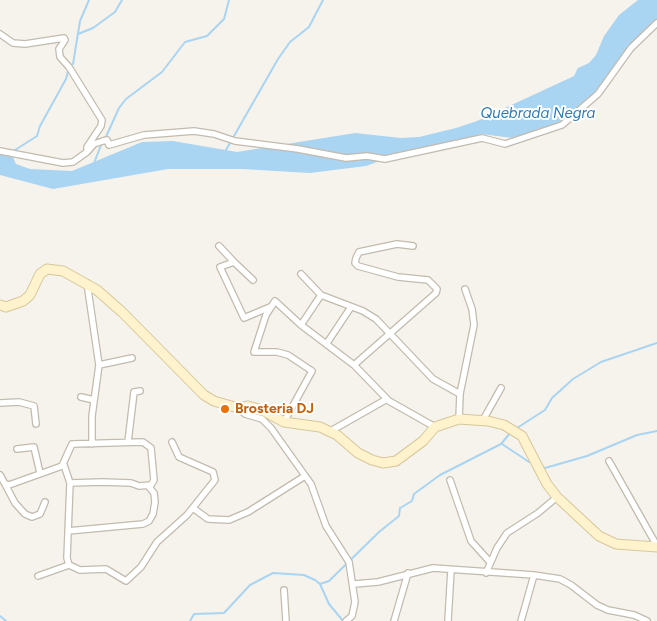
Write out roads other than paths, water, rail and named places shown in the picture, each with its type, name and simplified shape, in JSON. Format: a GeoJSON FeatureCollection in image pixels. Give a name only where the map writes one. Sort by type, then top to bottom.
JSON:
{"type":"FeatureCollection","features":[{"type":"Feature","properties":{"kind":"main road"},"geometry":{"type":"LineString","coordinates":[[0,305],[6,307],[23,301],[30,295],[40,274],[47,269],[58,269],[87,284],[122,312],[204,395],[214,401],[238,408],[248,406],[262,410],[284,422],[320,427],[338,435],[358,453],[383,463],[396,461],[411,451],[429,436],[435,427],[459,419],[483,420],[504,425],[522,436],[528,444],[540,474],[557,497],[606,541],[628,546],[657,546]]}},
{"type":"Feature","properties":{"kind":"street"},"geometry":{"type":"LineString","coordinates":[[0,151],[63,163],[73,162],[87,152],[94,144],[107,140],[109,145],[144,134],[194,131],[214,134],[235,141],[298,149],[346,158],[367,156],[385,159],[482,138],[505,144],[562,125],[598,94],[632,48],[657,22]]}},
{"type":"Feature","properties":{"kind":"street"},"geometry":{"type":"LineString","coordinates":[[0,34],[14,43],[25,44],[64,38],[65,40],[59,49],[60,57],[69,67],[102,120],[101,126],[87,147],[87,152]]}},
{"type":"Feature","properties":{"kind":"street"},"geometry":{"type":"LineString","coordinates":[[354,365],[436,294],[437,289],[428,280],[398,277],[358,266],[355,263],[356,258],[359,252],[397,244],[413,246]]}},
{"type":"Feature","properties":{"kind":"street"},"geometry":{"type":"LineString","coordinates":[[220,246],[253,280]]}},
{"type":"Feature","properties":{"kind":"street"},"geometry":{"type":"LineString","coordinates":[[234,262],[222,265],[220,270],[244,318],[270,307]]}},
{"type":"Feature","properties":{"kind":"street"},"geometry":{"type":"LineString","coordinates":[[301,274],[321,295],[376,319],[389,335],[433,379],[460,394]]}},
{"type":"Feature","properties":{"kind":"street"},"geometry":{"type":"LineString","coordinates":[[87,284],[99,365],[94,400],[92,444]]}},
{"type":"Feature","properties":{"kind":"street"},"geometry":{"type":"LineString","coordinates":[[459,419],[460,394],[474,325],[472,309],[464,289]]}},
{"type":"Feature","properties":{"kind":"street"},"geometry":{"type":"LineString","coordinates":[[301,325],[321,295]]}},
{"type":"Feature","properties":{"kind":"street"},"geometry":{"type":"LineString","coordinates":[[284,422],[312,370],[298,361],[277,352],[254,352],[270,307],[274,301],[277,301],[301,325],[354,365],[387,399],[435,427]]}},
{"type":"Feature","properties":{"kind":"street"},"geometry":{"type":"LineString","coordinates":[[327,343],[351,307]]}},
{"type":"Feature","properties":{"kind":"street"},"geometry":{"type":"LineString","coordinates":[[99,365],[132,358]]}},
{"type":"Feature","properties":{"kind":"street"},"geometry":{"type":"LineString","coordinates":[[483,420],[502,388]]}},
{"type":"Feature","properties":{"kind":"street"},"geometry":{"type":"LineString","coordinates":[[128,442],[134,392],[140,391]]}},
{"type":"Feature","properties":{"kind":"street"},"geometry":{"type":"LineString","coordinates":[[81,397],[94,400]]}},
{"type":"Feature","properties":{"kind":"street"},"geometry":{"type":"LineString","coordinates":[[329,432],[387,399]]}},
{"type":"Feature","properties":{"kind":"street"},"geometry":{"type":"LineString","coordinates":[[0,403],[19,402],[34,406],[36,424]]}},
{"type":"Feature","properties":{"kind":"street"},"geometry":{"type":"LineString","coordinates":[[238,408],[246,414],[262,420],[271,428],[311,484],[326,526],[349,562],[354,584],[354,618],[346,621]]}},
{"type":"Feature","properties":{"kind":"street"},"geometry":{"type":"LineString","coordinates":[[69,565],[67,558],[70,484],[64,465],[72,444],[144,442],[151,448],[154,480],[148,486]]}},
{"type":"Feature","properties":{"kind":"street"},"geometry":{"type":"LineString","coordinates":[[38,576],[69,565],[80,570],[106,569],[126,582],[140,567],[157,542],[193,508],[214,480],[215,475],[205,467],[179,457],[172,442]]}},
{"type":"Feature","properties":{"kind":"street"},"geometry":{"type":"LineString","coordinates":[[17,449],[34,447],[40,473]]}},
{"type":"Feature","properties":{"kind":"street"},"geometry":{"type":"LineString","coordinates":[[609,461],[657,546]]}},
{"type":"Feature","properties":{"kind":"street"},"geometry":{"type":"LineString","coordinates":[[5,484],[9,485],[64,465]]}},
{"type":"Feature","properties":{"kind":"street"},"geometry":{"type":"LineString","coordinates":[[0,475],[15,504],[25,514],[32,517],[40,514],[45,502]]}},
{"type":"Feature","properties":{"kind":"street"},"geometry":{"type":"LineString","coordinates":[[193,508],[208,519],[229,520],[248,512],[305,476]]}},
{"type":"Feature","properties":{"kind":"street"},"geometry":{"type":"LineString","coordinates":[[450,480],[472,541],[490,562]]}},
{"type":"Feature","properties":{"kind":"street"},"geometry":{"type":"LineString","coordinates":[[68,531],[143,524],[149,521],[153,514],[155,502],[154,493],[148,486],[102,482],[70,484]]}},
{"type":"Feature","properties":{"kind":"street"},"geometry":{"type":"LineString","coordinates":[[486,573],[490,562],[507,533],[538,513],[557,497]]}},
{"type":"Feature","properties":{"kind":"street"},"geometry":{"type":"LineString","coordinates":[[354,584],[378,582],[433,568],[534,575],[560,579],[571,584],[597,605],[608,610],[634,615],[647,621]]}},
{"type":"Feature","properties":{"kind":"street"},"geometry":{"type":"LineString","coordinates":[[448,621],[452,570]]}},
{"type":"Feature","properties":{"kind":"street"},"geometry":{"type":"LineString","coordinates":[[394,621],[408,573]]}},
{"type":"Feature","properties":{"kind":"street"},"geometry":{"type":"LineString","coordinates":[[520,621],[534,575]]}},
{"type":"Feature","properties":{"kind":"street"},"geometry":{"type":"LineString","coordinates":[[284,590],[286,621]]}},
{"type":"Feature","properties":{"kind":"water","name":"Quebrada Negra"},"geometry":{"type":"Polygon","coordinates":[[[638,0],[657,0],[657,23],[631,48],[598,94],[566,118],[540,133],[513,138],[481,134],[421,152],[385,159],[366,166],[310,173],[242,169],[168,169],[53,189],[0,175],[0,155],[11,153],[16,164],[30,169],[72,171],[142,142],[173,141],[237,152],[355,133],[401,138],[419,137],[456,128],[477,121],[574,76],[578,68],[589,63],[596,55],[604,36],[619,15],[638,0]]]}},
{"type":"Feature","properties":{"kind":"waterway"},"geometry":{"type":"LineString","coordinates":[[70,66],[73,64],[80,21],[89,0]]}},
{"type":"Feature","properties":{"kind":"waterway"},"geometry":{"type":"LineString","coordinates":[[78,34],[93,28],[115,12],[122,0]]}},
{"type":"Feature","properties":{"kind":"waterway"},"geometry":{"type":"LineString","coordinates":[[105,139],[119,108],[126,99],[162,72],[185,42],[207,36],[224,19],[229,0]]}},
{"type":"Feature","properties":{"kind":"waterway"},"geometry":{"type":"LineString","coordinates":[[226,150],[278,59],[290,42],[309,27],[323,0]]}},
{"type":"Feature","properties":{"kind":"waterway"},"geometry":{"type":"LineString","coordinates":[[12,152],[37,136],[40,126],[66,79],[68,71]]}},
{"type":"Feature","properties":{"kind":"waterway"},"geometry":{"type":"LineString","coordinates":[[94,163],[102,143]]}},
{"type":"Feature","properties":{"kind":"waterway"},"geometry":{"type":"LineString","coordinates":[[517,428],[545,410],[552,398],[573,379],[601,362],[657,343]]}},
{"type":"Feature","properties":{"kind":"waterway"},"geometry":{"type":"LineString","coordinates":[[541,467],[545,468],[587,456],[637,435],[657,431]]}},
{"type":"Feature","properties":{"kind":"waterway"},"geometry":{"type":"LineString","coordinates":[[320,584],[329,581],[379,532],[399,516],[400,508],[412,501],[414,494],[440,475],[501,444],[511,432]]}},
{"type":"Feature","properties":{"kind":"waterway"},"geometry":{"type":"LineString","coordinates":[[502,444],[529,462]]}},
{"type":"Feature","properties":{"kind":"waterway"},"geometry":{"type":"LineString","coordinates":[[190,621],[194,614],[224,613],[250,585],[273,573],[304,575],[315,580],[320,584],[329,604],[343,621]]}},
{"type":"Feature","properties":{"kind":"waterway"},"geometry":{"type":"LineString","coordinates":[[0,616],[6,621]]}},
{"type":"Feature","properties":{"kind":"place","name":"Brosteria DJ"},"geometry":{"type":"Point","coordinates":[225,409]}}]}
